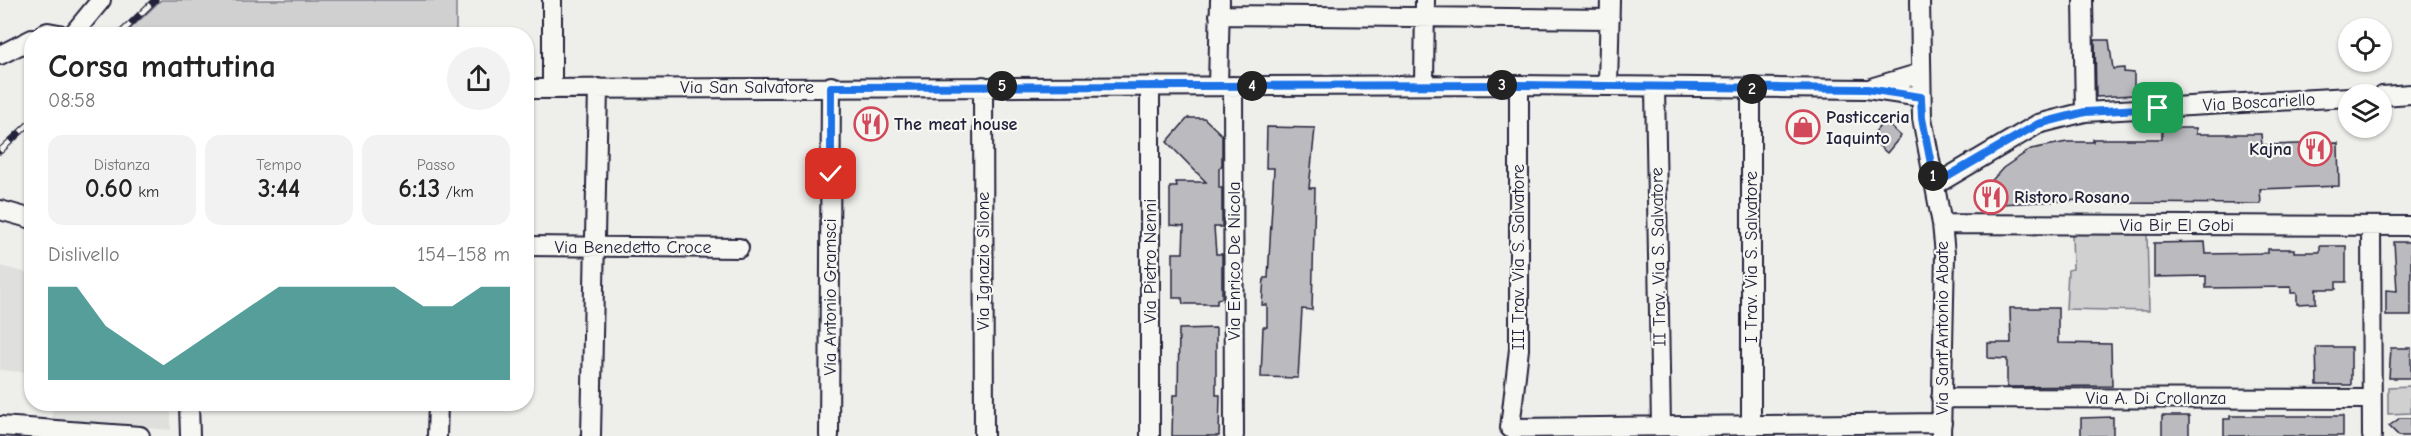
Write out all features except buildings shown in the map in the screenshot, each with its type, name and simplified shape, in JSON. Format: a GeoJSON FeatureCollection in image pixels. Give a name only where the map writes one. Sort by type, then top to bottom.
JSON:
{"type":"FeatureCollection","features":[{"type":"Feature","properties":{"kind":"street"},"geometry":{"type":"LineString","coordinates":[[79,27],[101,0]]}},
{"type":"Feature","properties":{"kind":"street"},"geometry":{"type":"LineString","coordinates":[[552,0],[552,89]]}},
{"type":"Feature","properties":{"kind":"street"},"geometry":{"type":"LineString","coordinates":[[1608,86],[1610,0]]}},
{"type":"Feature","properties":{"kind":"street","name":"Via Sant'Antonio Abate"},"geometry":{"type":"LineString","coordinates":[[1920,0],[1922,118],[1942,224],[1945,254],[1941,430]]}},
{"type":"Feature","properties":{"kind":"street"},"geometry":{"type":"LineString","coordinates":[[2084,0],[2085,112]]}},
{"type":"Feature","properties":{"kind":"street"},"geometry":{"type":"LineString","coordinates":[[1220,7],[1425,8],[1610,19]]}},
{"type":"Feature","properties":{"kind":"street","name":"Via Enrico De Nicola"},"geometry":{"type":"LineString","coordinates":[[1220,7],[1226,86],[1234,436]]}},
{"type":"Feature","properties":{"kind":"street"},"geometry":{"type":"LineString","coordinates":[[1424,85],[1425,8]]}},
{"type":"Feature","properties":{"kind":"street"},"geometry":{"type":"LineString","coordinates":[[0,55],[24,43]]}},
{"type":"Feature","properties":{"kind":"street","name":"Via San Salvatore"},"geometry":{"type":"LineString","coordinates":[[1867,89],[1921,74]]}},
{"type":"Feature","properties":{"kind":"street","name":"Via San Salvatore"},"geometry":{"type":"LineString","coordinates":[[534,89],[1519,85],[1867,89],[1921,97]]}},
{"type":"Feature","properties":{"kind":"street","name":"III Trav. Via S. Salvatore"},"geometry":{"type":"LineString","coordinates":[[1519,85],[1519,349],[1510,428],[1591,432]]}},
{"type":"Feature","properties":{"kind":"street","name":"Via Pietro Nenni"},"geometry":{"type":"LineString","coordinates":[[1150,86],[1150,436]]}},
{"type":"Feature","properties":{"kind":"street","name":"Via Antonio Gramsci"},"geometry":{"type":"LineString","coordinates":[[829,436],[831,87]]}},
{"type":"Feature","properties":{"kind":"street","name":"Via Ignazio Silone"},"geometry":{"type":"LineString","coordinates":[[982,87],[984,436]]}},
{"type":"Feature","properties":{"kind":"street","name":"II Trav. Via S. Salvatore"},"geometry":{"type":"LineString","coordinates":[[1655,87],[1661,426]]}},
{"type":"Feature","properties":{"kind":"street"},"geometry":{"type":"LineString","coordinates":[[591,436],[598,88]]}},
{"type":"Feature","properties":{"kind":"street","name":"I Trav. Via S. Salvatore"},"geometry":{"type":"LineString","coordinates":[[1751,89],[1751,425]]}},
{"type":"Feature","properties":{"kind":"street"},"geometry":{"type":"LineString","coordinates":[[2392,95],[2411,94]]}},
{"type":"Feature","properties":{"kind":"street","name":"Via Boscariello"},"geometry":{"type":"LineString","coordinates":[[1935,184],[2038,124],[2085,112],[2338,98]]}},
{"type":"Feature","properties":{"kind":"street"},"geometry":{"type":"LineString","coordinates":[[0,210],[24,217]]}},
{"type":"Feature","properties":{"kind":"street","name":"Via Bir El Gobi"},"geometry":{"type":"LineString","coordinates":[[1942,224],[2411,226]]}},
{"type":"Feature","properties":{"kind":"street"},"geometry":{"type":"LineString","coordinates":[[2371,226],[2372,436]]}},
{"type":"Feature","properties":{"kind":"street","name":"Via Benedetto Croce"},"geometry":{"type":"LineString","coordinates":[[534,246],[739,248]]}},
{"type":"Feature","properties":{"kind":"street","name":"Via A. Di Crollanza"},"geometry":{"type":"LineString","coordinates":[[1941,398],[2371,399]]}},
{"type":"Feature","properties":{"kind":"street"},"geometry":{"type":"LineString","coordinates":[[189,411],[190,436]]}},
{"type":"Feature","properties":{"kind":"street"},"geometry":{"type":"LineString","coordinates":[[437,436],[438,411]]}},
{"type":"Feature","properties":{"kind":"street"},"geometry":{"type":"LineString","coordinates":[[1591,432],[1661,426],[1751,425],[1941,430]]}},
{"type":"Feature","properties":{"kind":"street"},"geometry":{"type":"LineString","coordinates":[[0,426],[140,436]]}},
{"type":"Feature","properties":{"kind":"shaded area"},"geometry":{"type":"Polygon","coordinates":[[[161,0],[456,0],[456,27],[132,27],[161,0]]]}},
{"type":"Feature","properties":{"kind":"shaded area"},"geometry":{"type":"Polygon","coordinates":[[[2072,234],[2147,234],[2149,311],[2066,309],[2068,270],[2073,269],[2072,234]]]}},
{"type":"Feature","properties":{"kind":"shaded area"},"geometry":{"type":"Polygon","coordinates":[[[0,266],[24,272],[24,372],[0,370],[0,266]]]}},
{"type":"Feature","properties":{"kind":"shaded area"},"geometry":{"type":"Polygon","coordinates":[[[2411,386],[2411,413],[2388,414],[2388,387],[2411,386]]]}},
{"type":"Feature","properties":{"kind":"shaded area"},"geometry":{"type":"Polygon","coordinates":[[[53,411],[171,411],[171,430],[52,420],[53,411]]]}},
{"type":"Feature","properties":{"kind":"railway"},"geometry":{"type":"LineString","coordinates":[[127,27],[155,0]]}},
{"type":"Feature","properties":{"kind":"railway"},"geometry":{"type":"LineString","coordinates":[[0,151],[24,128]]}},
{"type":"Feature","properties":{"kind":"place","name":"The meat house"},"geometry":{"type":"Point","coordinates":[871,124]}},
{"type":"Feature","properties":{"kind":"place","name":"Pasticceria Iaquinto"},"geometry":{"type":"Point","coordinates":[1803,127]}},
{"type":"Feature","properties":{"kind":"place","name":"Kajna"},"geometry":{"type":"Point","coordinates":[2315,149]}},
{"type":"Feature","properties":{"kind":"place","name":"Ristoro Rosano"},"geometry":{"type":"Point","coordinates":[1991,197]}},
{"type":"Feature","properties":{"kind":"route"},"geometry":{"type":"LineString","coordinates":[[831,174],[831,87],[1519,85],[1867,89],[1921,97],[1922,118],[1935,184],[2038,124],[2085,112],[2158,108]]}}]}
